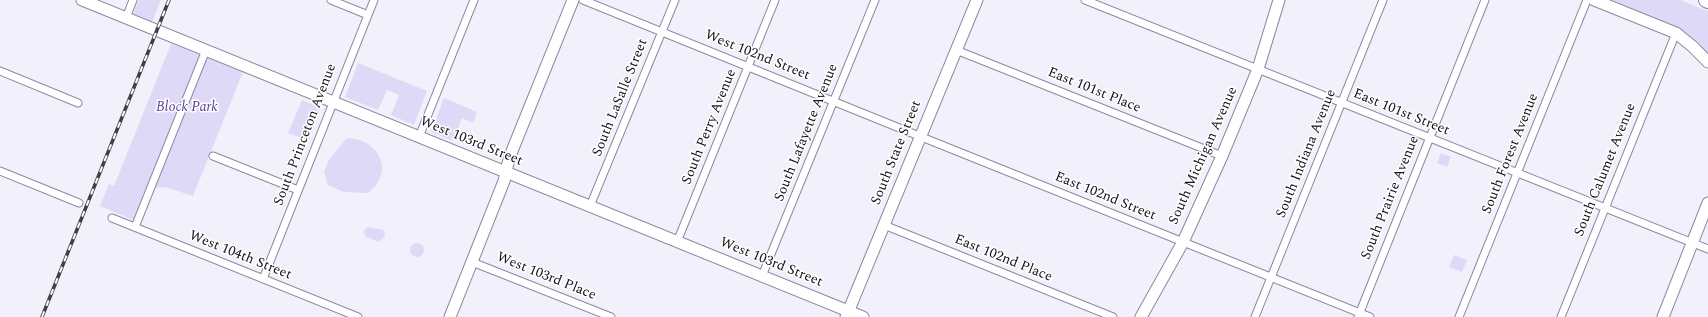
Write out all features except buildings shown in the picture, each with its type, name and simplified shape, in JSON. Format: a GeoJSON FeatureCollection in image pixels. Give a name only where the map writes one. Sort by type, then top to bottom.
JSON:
{"type":"FeatureCollection","features":[{"type":"Feature","properties":{"kind":"main road","name":"West 103rd Street"},"geometry":{"type":"LineString","coordinates":[[82,0],[762,276],[847,314],[863,317]]}},
{"type":"Feature","properties":{"kind":"main road"},"geometry":{"type":"LineString","coordinates":[[450,317],[503,185],[512,152],[574,0]]}},
{"type":"Feature","properties":{"kind":"main road","name":"South State Street"},"geometry":{"type":"LineString","coordinates":[[847,314],[977,0]]}},
{"type":"Feature","properties":{"kind":"main road","name":"South Michigan Avenue"},"geometry":{"type":"LineString","coordinates":[[1141,317],[1182,242],[1222,156],[1258,69],[1279,0]]}},
{"type":"Feature","properties":{"kind":"main road"},"geometry":{"type":"LineString","coordinates":[[1594,0],[1676,34],[1692,46],[1708,62]]}},
{"type":"Feature","properties":{"kind":"main road"},"geometry":{"type":"LineString","coordinates":[[1663,317],[1708,204]]}},
{"type":"Feature","properties":{"kind":"street"},"geometry":{"type":"LineString","coordinates":[[126,18],[133,0]]}},
{"type":"Feature","properties":{"kind":"street"},"geometry":{"type":"LineString","coordinates":[[331,0],[368,15]]}},
{"type":"Feature","properties":{"kind":"street","name":"South Princeton Avenue"},"geometry":{"type":"LineString","coordinates":[[263,279],[374,0]]}},
{"type":"Feature","properties":{"kind":"street"},"geometry":{"type":"LineString","coordinates":[[419,137],[474,0]]}},
{"type":"Feature","properties":{"kind":"street","name":"West 102nd Street"},"geometry":{"type":"LineString","coordinates":[[583,0],[920,137]]}},
{"type":"Feature","properties":{"kind":"street","name":"South LaSalle Street"},"geometry":{"type":"LineString","coordinates":[[590,206],[675,0]]}},
{"type":"Feature","properties":{"kind":"street","name":"South Perry Avenue"},"geometry":{"type":"LineString","coordinates":[[677,242],[775,0]]}},
{"type":"Feature","properties":{"kind":"street","name":"South Lafayette Avenue"},"geometry":{"type":"LineString","coordinates":[[762,276],[875,0]]}},
{"type":"Feature","properties":{"kind":"street","name":"East 101st Street"},"geometry":{"type":"LineString","coordinates":[[1085,0],[1708,249]]}},
{"type":"Feature","properties":{"kind":"street","name":"South Indiana Avenue"},"geometry":{"type":"LineString","coordinates":[[1255,317],[1383,0]]}},
{"type":"Feature","properties":{"kind":"street","name":"South Prairie Avenue"},"geometry":{"type":"LineString","coordinates":[[1358,315],[1485,0]]}},
{"type":"Feature","properties":{"kind":"street","name":"South Forest Avenue"},"geometry":{"type":"LineString","coordinates":[[1459,317],[1586,0]]}},
{"type":"Feature","properties":{"kind":"street","name":"South Calumet Avenue"},"geometry":{"type":"LineString","coordinates":[[1561,317],[1676,34]]}},
{"type":"Feature","properties":{"kind":"street"},"geometry":{"type":"LineString","coordinates":[[135,227],[206,50]]}},
{"type":"Feature","properties":{"kind":"street","name":"East 101st Place"},"geometry":{"type":"LineString","coordinates":[[956,50],[1222,156]]}},
{"type":"Feature","properties":{"kind":"street"},"geometry":{"type":"LineString","coordinates":[[0,71],[78,103]]}},
{"type":"Feature","properties":{"kind":"street","name":"East 102nd Street"},"geometry":{"type":"LineString","coordinates":[[920,137],[1271,278],[1358,315],[1370,317]]}},
{"type":"Feature","properties":{"kind":"street"},"geometry":{"type":"LineString","coordinates":[[213,156],[298,190]]}},
{"type":"Feature","properties":{"kind":"street"},"geometry":{"type":"LineString","coordinates":[[0,171],[79,203]]}},
{"type":"Feature","properties":{"kind":"street","name":"West 104th Street"},"geometry":{"type":"LineString","coordinates":[[112,218],[358,317]]}},
{"type":"Feature","properties":{"kind":"street","name":"East 102nd Place"},"geometry":{"type":"LineString","coordinates":[[884,225],[1113,317]]}},
{"type":"Feature","properties":{"kind":"street","name":"West 103rd Place"},"geometry":{"type":"LineString","coordinates":[[472,262],[611,317]]}},
{"type":"Feature","properties":{"kind":"green space"},"geometry":{"type":"Polygon","coordinates":[[[139,0],[161,0],[152,22],[133,14],[139,0]]]}},
{"type":"Feature","properties":{"kind":"green space"},"geometry":{"type":"Polygon","coordinates":[[[1607,0],[1680,0],[1708,11],[1708,55],[1607,0]]]}},
{"type":"Feature","properties":{"kind":"green space","name":"Block Park"},"geometry":{"type":"Polygon","coordinates":[[[171,44],[243,72],[193,196],[165,187],[146,188],[133,220],[100,206],[109,184],[114,186],[171,44]]]}},
{"type":"Feature","properties":{"kind":"green space"},"geometry":{"type":"Polygon","coordinates":[[[358,63],[427,91],[414,125],[391,115],[399,95],[387,90],[378,110],[345,97],[358,63]]]}},
{"type":"Feature","properties":{"kind":"green space"},"geometry":{"type":"Polygon","coordinates":[[[444,98],[477,112],[473,123],[462,118],[453,141],[431,132],[444,98]]]}},
{"type":"Feature","properties":{"kind":"green space"},"geometry":{"type":"Polygon","coordinates":[[[302,100],[321,108],[308,140],[288,133],[302,100]]]}},
{"type":"Feature","properties":{"kind":"green space"},"geometry":{"type":"Polygon","coordinates":[[[347,138],[368,144],[375,150],[380,158],[382,167],[381,176],[376,185],[368,193],[344,192],[328,185],[324,172],[329,160],[347,138]]]}},
{"type":"Feature","properties":{"kind":"green space"},"geometry":{"type":"Polygon","coordinates":[[[1441,153],[1451,157],[1447,167],[1437,163],[1441,153]]]}},
{"type":"Feature","properties":{"kind":"green space"},"geometry":{"type":"Polygon","coordinates":[[[368,227],[383,230],[385,234],[384,238],[378,242],[365,236],[364,230],[368,227]]]}},
{"type":"Feature","properties":{"kind":"green space"},"geometry":{"type":"Polygon","coordinates":[[[414,243],[420,243],[424,247],[424,253],[420,257],[414,257],[410,253],[410,247],[414,243]]]}},
{"type":"Feature","properties":{"kind":"green space"},"geometry":{"type":"Polygon","coordinates":[[[1454,255],[1467,260],[1462,272],[1449,267],[1454,255]]]}},
{"type":"Feature","properties":{"kind":"railway"},"geometry":{"type":"LineString","coordinates":[[42,317],[169,0]]}}]}
